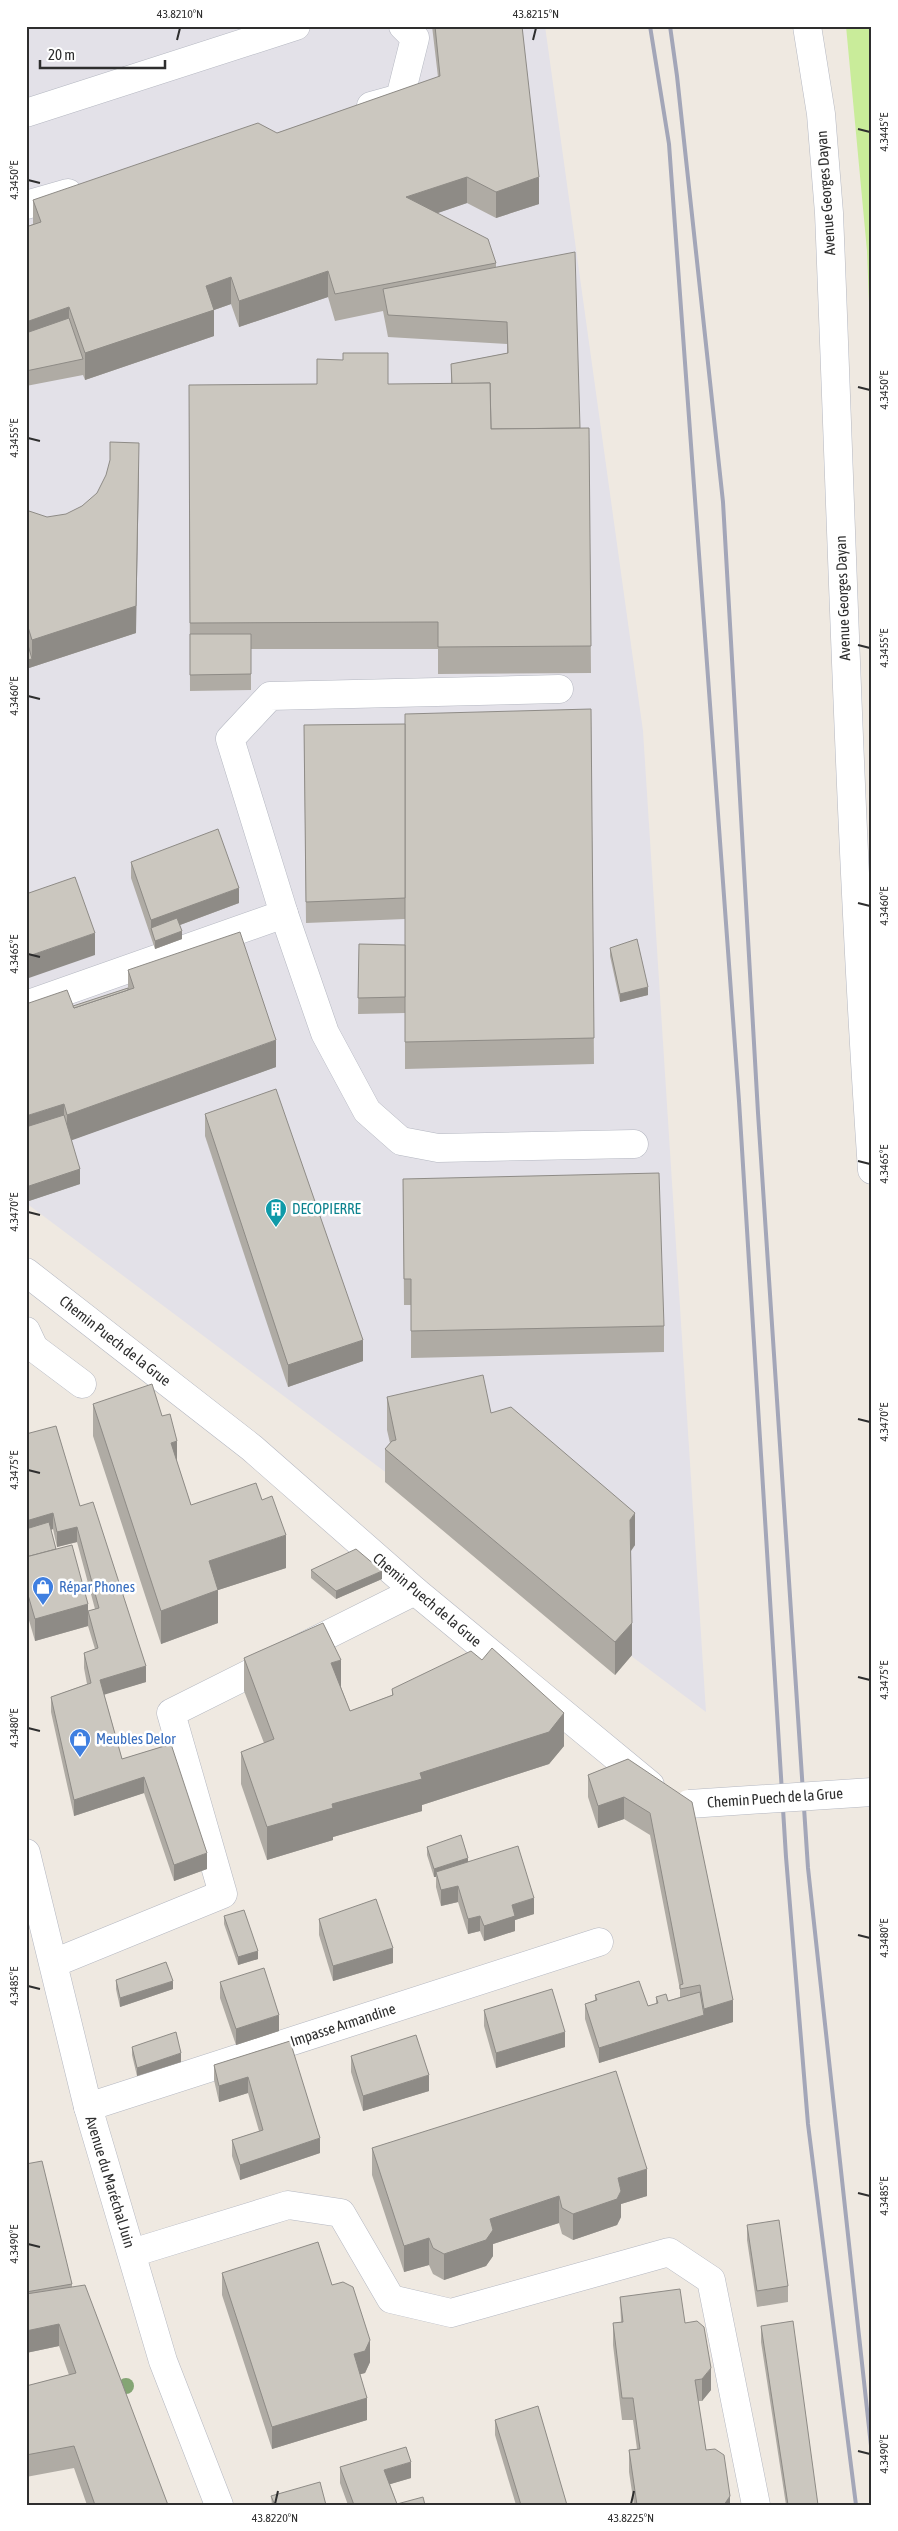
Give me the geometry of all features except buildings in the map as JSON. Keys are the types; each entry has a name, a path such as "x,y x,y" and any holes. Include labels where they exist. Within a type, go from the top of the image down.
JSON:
{"street":[{"path":"26,113 296,26"},
{"path":"343,114 400,98 415,38 403,26"},
{"name":"Avenue Georges Dayan","path":"807,26 821,114 829,213 862,851 872,1170"},
{"path":"26,205 93,186"},
{"path":"559,689 270,696 230,739 284,914 325,1033 366,1111 401,1141 438,1148 634,1144"},
{"path":"26,1005 284,914"},
{"name":"Chemin Puech de la Grue","path":"26,1272 252,1448 415,1591 657,1790 689,1804 872,1792"},
{"path":"26,1331 34,1348 82,1384"},
{"path":"54,1963 223,1894 171,1713 415,1591"},
{"name":"Avenue du Maréchal Juin","path":"26,1853 88,2107 163,2361 219,2505"},
{"name":"Impasse Armandine","path":"88,2107 599,1942"},
{"path":"132,2254 288,2205 341,2213 391,2298 451,2313 669,2252 711,2280 756,2505"}],"shaded area":[{"path":"26,26 545,26 643,731 706,1712 26,1203"}],"green space":[{"path":"846,26 872,26 872,379 867,251"}],"railway":[{"path":"650,26 669,144 739,1101 786,1857 808,2124 856,2505"},
{"path":"670,26 723,502 758,1113 808,1868 872,2455"}],"place":[{"name":"DECOPIERRE","path":"276,1228"},
{"name":"Répar Phones","path":"43,1606"},
{"name":"Meubles Delor","path":"80,1758"}]}
